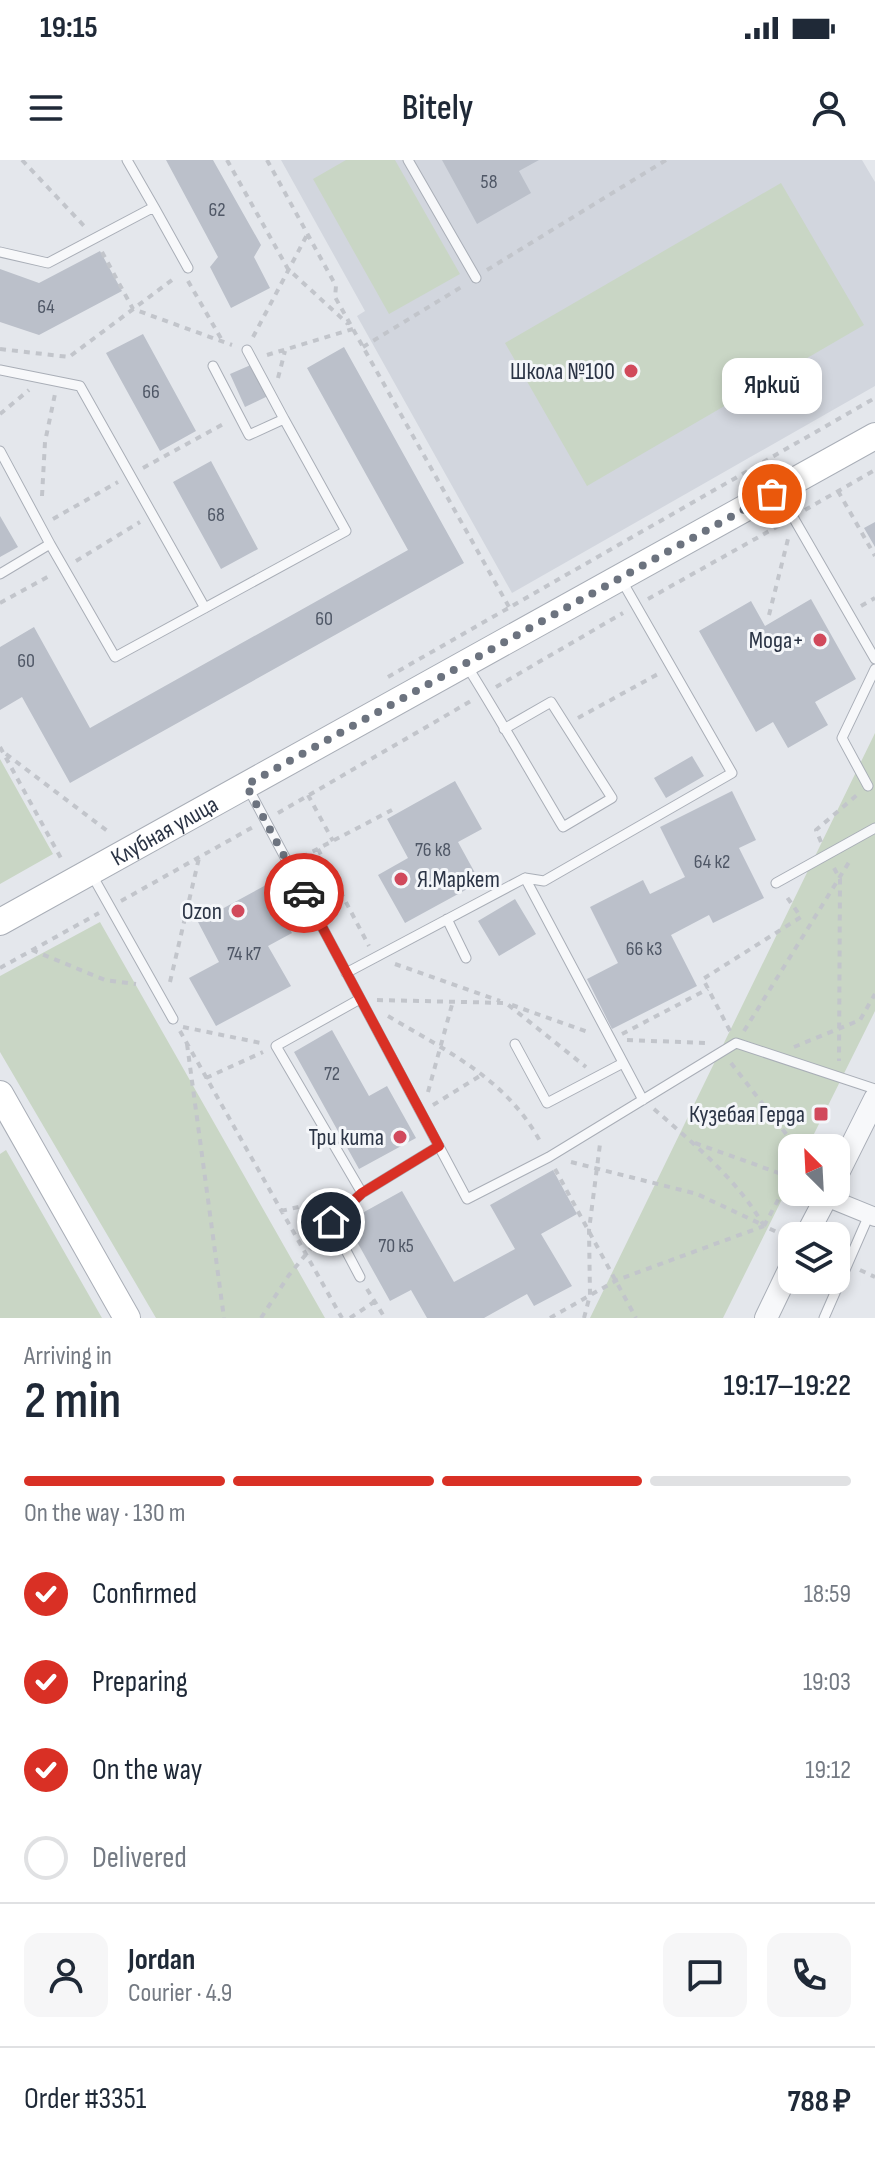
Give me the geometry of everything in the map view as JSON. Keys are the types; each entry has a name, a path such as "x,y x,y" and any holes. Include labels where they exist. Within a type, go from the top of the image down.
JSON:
{"main road":[{"name":"Клубная улица","path":"0,922 83,864 246,785 875,436"},
{"path":"0,1094 127,1318"}],"street":[{"path":"850,1149 875,1099"},
{"path":"850,1202 872,1216"},
{"path":"766,1318 778,1293"}],"lane":[{"path":"127,160 188,268"},
{"path":"408,160 476,278"},
{"path":"0,252 48,263 154,207"},
{"path":"0,451 115,657 346,531 247,350"},
{"path":"213,366 249,435 284,419"},
{"path":"0,370 80,386 205,608"},
{"path":"772,494 793,517 874,657"},
{"path":"0,574 50,544"},
{"path":"346,973 525,878 544,881 732,773 619,577"},
{"path":"465,663 484,694 504,729 563,827 612,798 551,702 504,729"},
{"path":"868,786 842,738 875,669"},
{"path":"246,785 467,1199 549,1157 736,1043 875,1089"},
{"path":"776,883 875,828"},
{"path":"83,864 173,1019"},
{"path":"525,878 643,1100"},
{"path":"447,919 466,958"},
{"path":"360,999 276,1046 362,1193"},
{"path":"515,1044 547,1103 623,1063"},
{"path":"360,1277 331,1222 362,1193 439,1146"},
{"path":"824,1318 872,1216"}],"path":[{"path":"22,160 95,238 133,309 264,356 353,329"},
{"path":"227,160 288,269 353,329"},
{"path":"267,160 336,286 335,297 509,607"},
{"path":"363,347 666,160"},
{"path":"247,350 308,233"},
{"path":"40,526 45,442 57,382 69,357 182,272 223,342"},
{"path":"0,349 69,357"},
{"path":"273,398 285,350"},
{"path":"386,678 875,398"},
{"path":"40,526 239,415"},
{"path":"0,968 265,820 875,470"},
{"path":"838,491 875,556"},
{"path":"769,615 793,517"},
{"path":"566,725 671,666"},
{"path":"0,747 63,863 83,864"},
{"path":"4,752 112,835 100,842"},
{"path":"838,1077 841,1028 840,879 816,830 868,786"},
{"path":"308,795 333,841"},
{"path":"288,864 392,810"},
{"path":"736,1043 840,879 864,833"},
{"path":"318,849 375,957 610,1039 736,1043"},
{"path":"164,1003 199,857"},
{"path":"736,1043 703,979 801,917 776,883"},
{"path":"32,950 105,980 155,986"},
{"path":"610,1039 708,989"},
{"path":"773,1056 860,1020 875,994"},
{"path":"360,999 506,1003"},
{"path":"360,999 484,1073 531,1124 636,1318"},
{"path":"421,1113 453,1001"},
{"path":"276,1046 177,1026 342,1318"},
{"path":"186,1042 224,1318"},
{"path":"206,1078 276,1046"},
{"path":"722,1052 786,1134"},
{"path":"421,1113 484,1073"},
{"path":"584,1318 590,1295 589,1230 595,1168 605,1123"},
{"path":"693,1143 778,1172"},
{"path":"549,1157 697,1194 778,1233"},
{"path":"281,1211 362,1193"},
{"path":"550,1318 617,1280 764,1226 778,1200"},
{"path":"261,1318 289,1275 331,1222"},
{"path":"360,1277 385,1318"},
{"path":"350,1318 375,1302"}],"shaded area":[{"name":"Школа №100","path":"281,160 862,160 875,182 875,386 512,593 357,316 365,311"}],"green space":[{"path":"346,160 395,160 460,274 389,314 313,179"},
{"path":"781,183 864,325 587,486 505,343"},
{"path":"875,733 875,1011 814,1134 778,1134 779,1206 723,1318 590,1318"},
{"path":"0,759 53,854 0,884"},
{"path":"100,922 325,1318 156,1318 0,1052 0,976"},
{"path":"6,1150 102,1318 0,1318 0,1154"}],"building":[{"path":"166,160 213,160 261,245 254,257 270,288 231,308 210,267 218,257"},
{"path":"442,160 539,160 519,171 531,193 477,224"},
{"path":"100,251 122,291 39,335 0,322 0,269 39,283"},
{"path":"143,334 196,431 160,451 106,353"},
{"path":"344,347 464,563 70,783 22,697 0,710 0,647 34,627 90,728 408,550 307,368"},
{"path":"253,364 268,396 245,407 230,374"},
{"path":"211,461 258,549 221,569 173,482"},
{"path":"0,516 18,547 0,557"},
{"path":"875,522 875,547 864,528"},
{"path":"811,599 856,679 815,702 828,725 788,748 773,722 756,732 699,631 751,601 765,626"},
{"path":"692,756 704,776 666,798 654,778"},
{"path":"455,781 482,829 458,842 480,882 405,923 378,875 408,858 387,819"},
{"path":"732,791 756,840 739,848 764,898 713,923 709,915 671,935 697,986 612,1029 587,979 618,963 590,907 643,880 650,894 685,877 660,827"},
{"path":"266,885 292,933 268,946 291,986 216,1026 189,978 219,962 198,922"},
{"path":"515,899 536,934 499,956 478,921"},
{"path":"332,1030 369,1096 387,1086 416,1138 359,1169 294,1052"},
{"path":"553,1170 577,1214 541,1234 572,1286 534,1306 527,1294 484,1318 427,1318 411,1290 390,1301 346,1222 402,1191 454,1282 515,1249 490,1205"}],"way so far":[{"path":"304,893 246,785 772,494"}],"place":[{"name":"Школа №100","path":"631,371"},
{"name":"Яркий","path":"772,494"},
{"name":"Мода+","path":"820,640"},
{"name":"Я.Маркет","path":"401,879"},
{"name":"Ozon","path":"238,911"},
{"name":"Кузебая Герда","path":"821,1114"},
{"name":"Три кита","path":"400,1137"}],"route":[{"path":"304,893 439,1146 362,1193 331,1222"}]}
